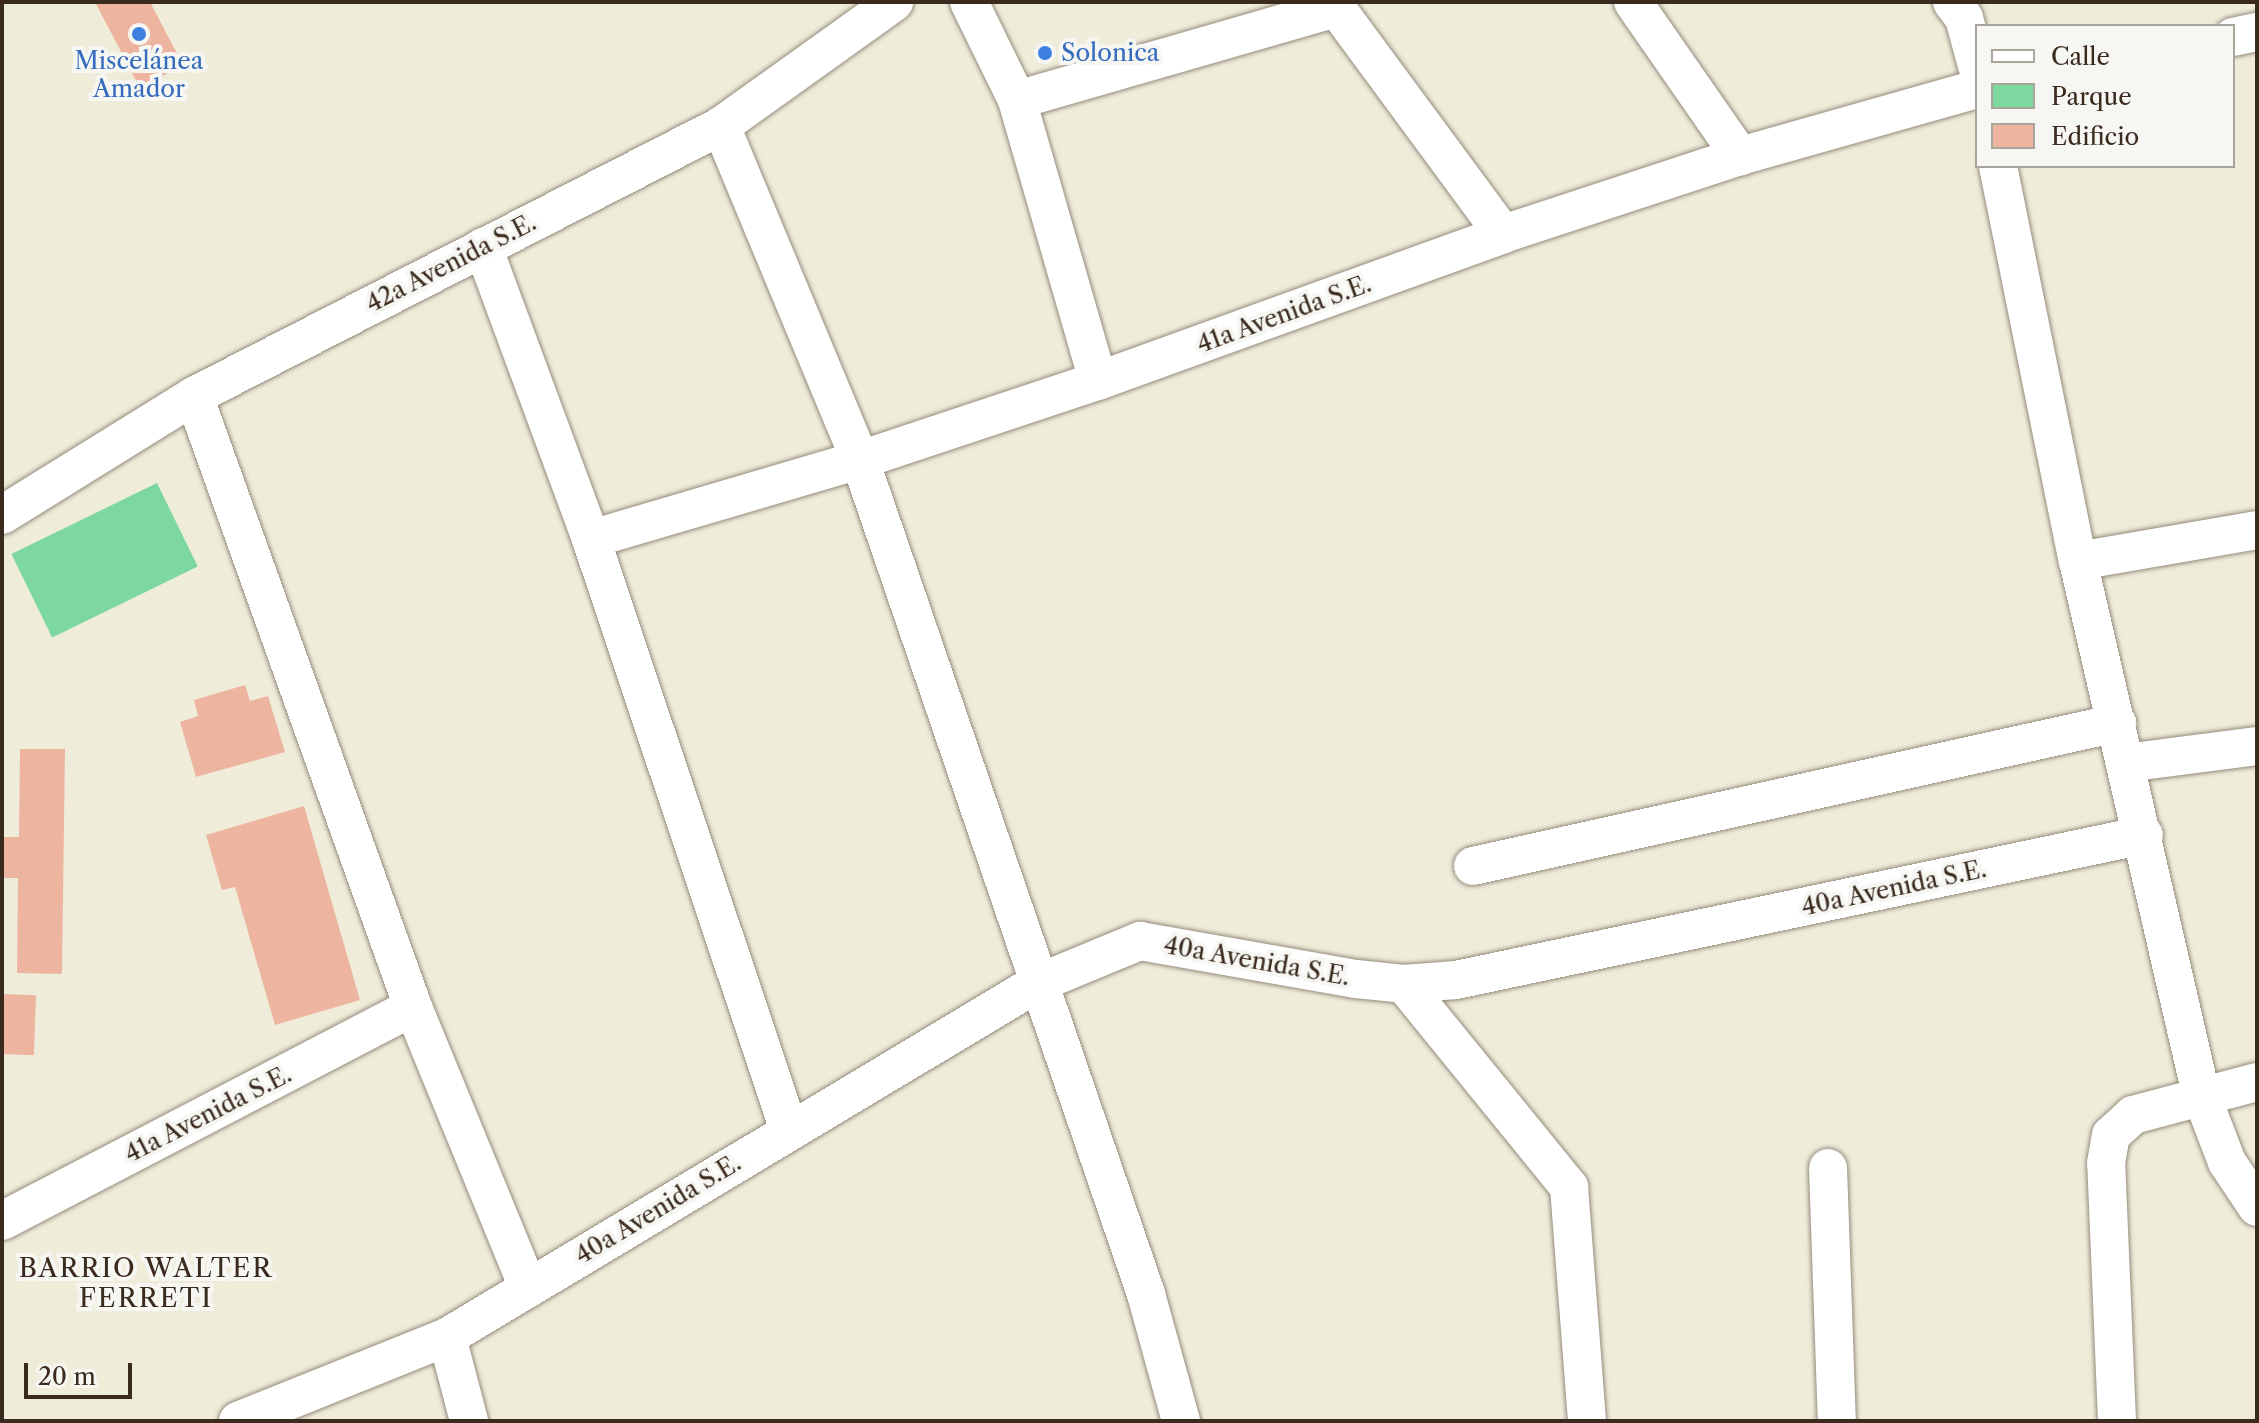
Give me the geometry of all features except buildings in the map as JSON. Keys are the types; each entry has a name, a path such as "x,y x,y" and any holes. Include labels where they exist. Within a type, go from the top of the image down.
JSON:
{"street":[{"name":"42a Avenida S.E.","path":"2,515 194,396 721,126 894,2"},
{"path":"969,2 1017,100 1098,381"},
{"path":"1633,2 1740,156"},
{"path":"1952,2 1964,18 1975,59"},
{"path":"1017,100 1334,5 1503,234"},
{"path":"2235,37 2257,33"},
{"name":"41a Avenida S.E.","path":"591,539 860,460 1098,381 1503,234 1740,156 1975,90"},
{"path":"721,126 860,460 1036,984 1146,1294 1181,1421"},
{"path":"1998,168 2078,561 2144,835 2201,1094 2227,1162 2257,1207"},
{"path":"483,247 591,539 789,1130"},
{"path":"194,396 413,1007 528,1288"},
{"path":"2078,561 2257,530"},
{"path":"1473,866 2117,723"},
{"path":"2126,763 2257,746"},
{"name":"40a Avenida S.E.","path":"238,1421 447,1337 1036,984 1140,941 1404,984 1456,980 2144,835"},
{"path":"1404,984 1569,1187 1587,1421"},
{"name":"41a Avenida S.E.","path":"2,1221 413,1007"},
{"path":"2117,1421 2106,1163 2111,1135 2133,1115 2201,1094 2257,1082"},
{"path":"1828,1168 1837,1421"},
{"path":"447,1337 469,1421"}],"green space":[{"path":"157,483 198,567 52,638 11,554"}],"place":[{"name":"Miscelánea Amador","path":"139,34"},
{"name":"Solonica","path":"1045,53"}],"district":[{"name":"BARRIO WALTER FERRETI","path":"146,1284"}]}
